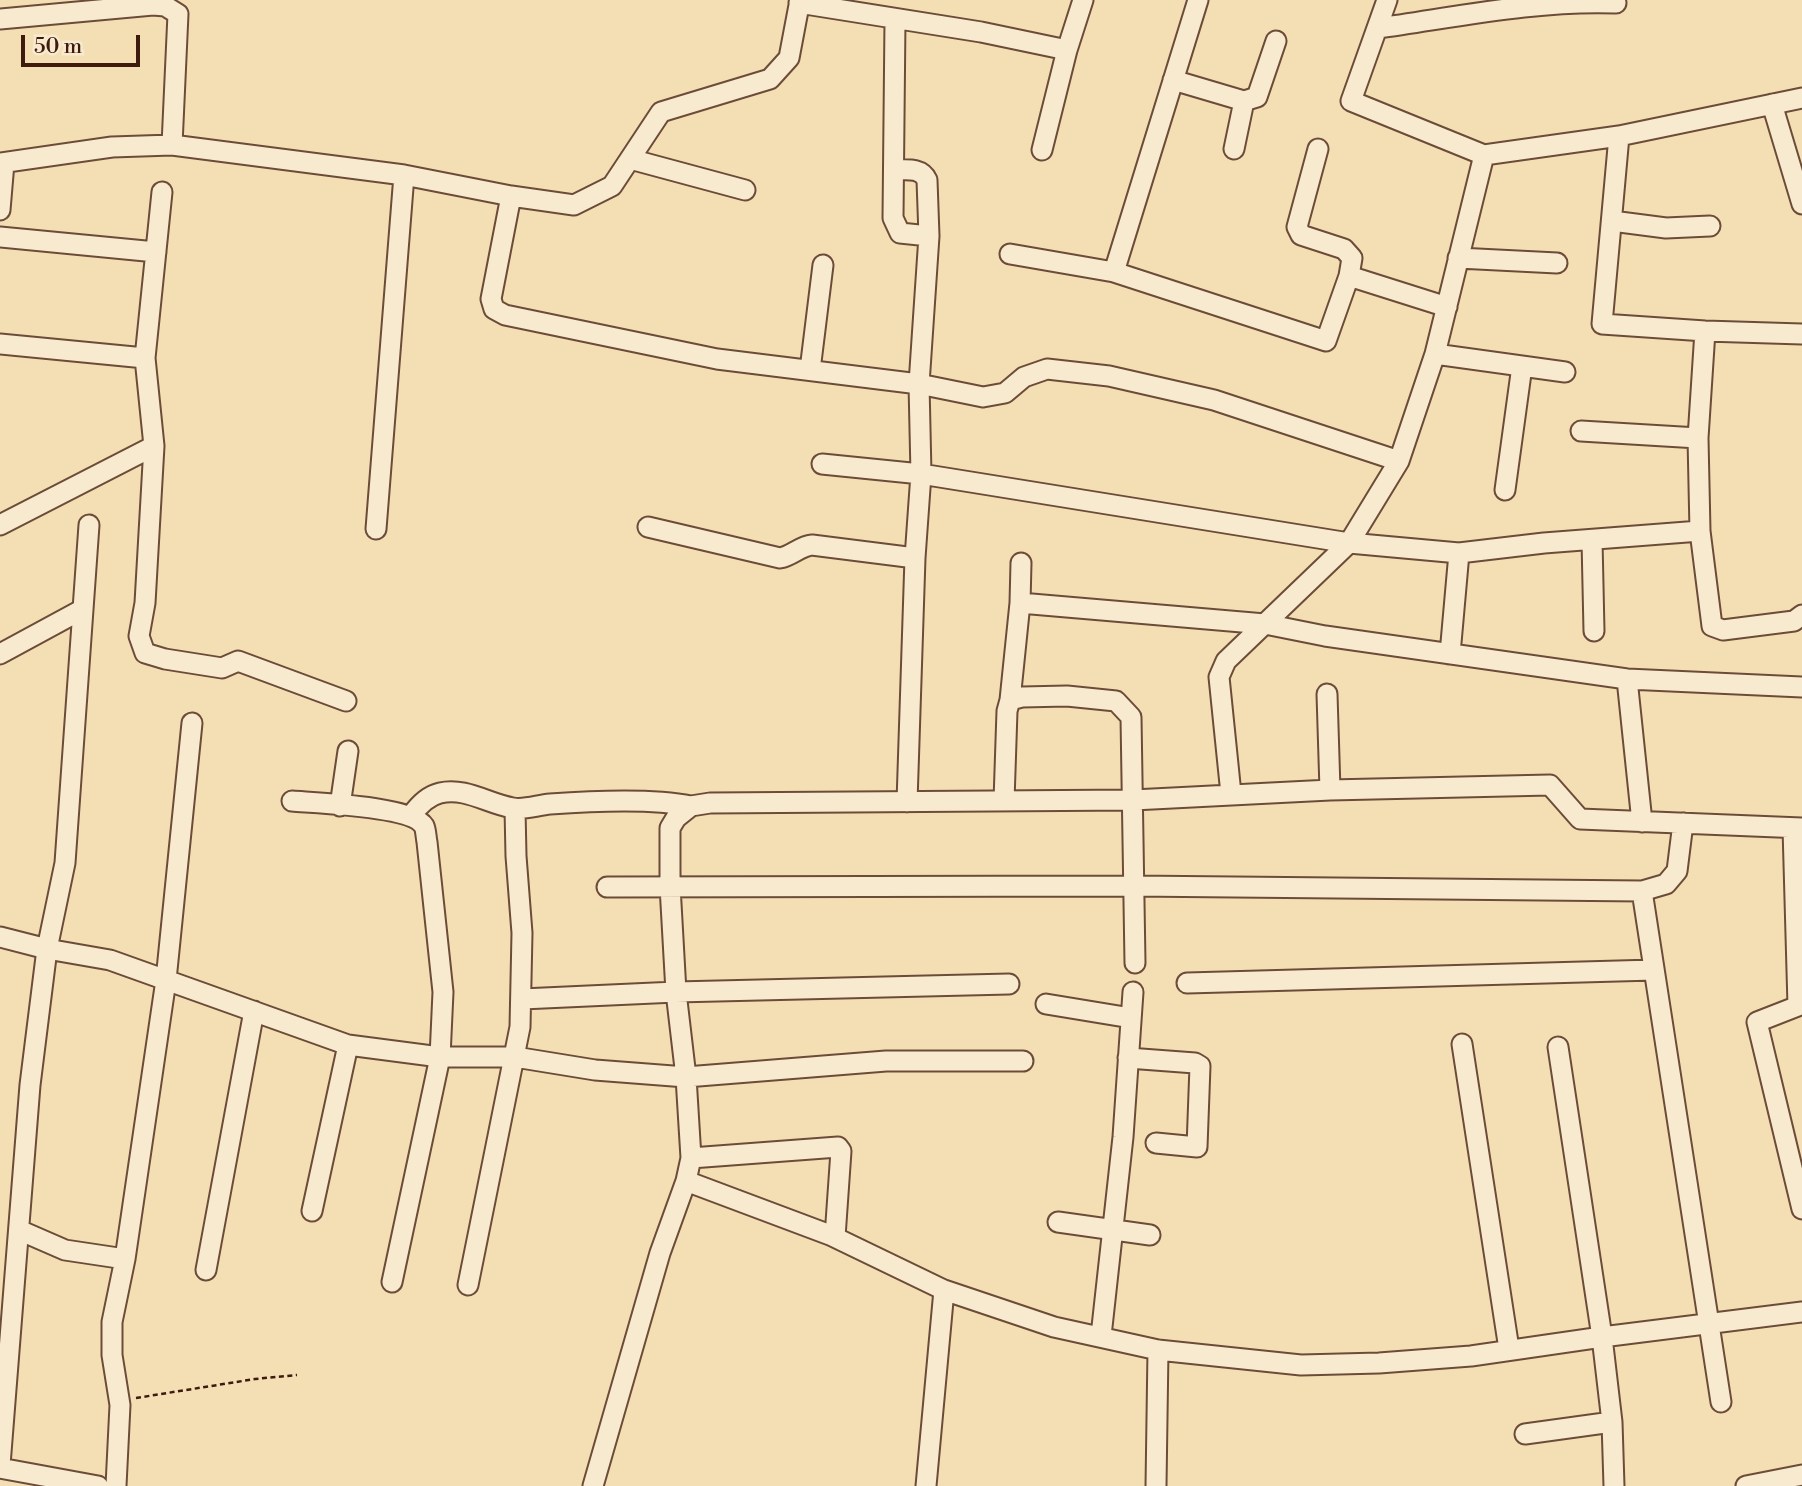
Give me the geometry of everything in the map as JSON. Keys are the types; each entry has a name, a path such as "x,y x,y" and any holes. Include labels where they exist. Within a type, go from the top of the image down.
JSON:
{"street":[{"path":"1042,150 1083,0"},
{"path":"1114,272 1198,0"},
{"path":"1387,0 1351,101 1484,155 1619,136 1802,98"},
{"path":"0,210 2,163 111,147 172,145 404,175 574,205 612,186 661,111 770,79 789,58 799,2 895,20 981,32 1068,50"},
{"path":"1378,28 1490,6 1616,3"},
{"path":"0,19 153,5 178,7 172,145"},
{"path":"895,20 892,207 896,228 900,233 929,236"},
{"path":"1173,80 1244,101 1257,97 1276,40"},
{"path":"1234,149 1244,101"},
{"path":"1772,104 1802,204"},
{"path":"1619,136 1602,324 1802,334"},
{"path":"1010,254 1114,272 1323,342 1329,338 1352,258 1344,249 1298,232 1318,149"},
{"path":"1231,794 1219,677 1226,661 1349,543 1399,461 1435,354 1484,155"},
{"path":"630,159 745,190"},
{"path":"894,170 919,170 924,174 927,180 929,236 919,384 921,474 915,558 907,802"},
{"path":"376,529 404,175"},
{"path":"162,192 145,358 154,446 145,603 139,636 145,653 222,668 238,661 345,701"},
{"path":"511,195 491,299 494,309 505,315 717,359 919,384 984,397 1005,393 1024,377 1047,369 1109,376 1214,400 1399,461"},
{"path":"1612,221 1666,228 1710,226"},
{"path":"0,237 156,252"},
{"path":"1458,258 1557,263"},
{"path":"810,370 823,265"},
{"path":"1349,276 1447,307"},
{"path":"1705,331 1698,438 1700,531 1712,626 1723,630 1794,621 1802,615"},
{"path":"0,344 145,358"},
{"path":"1435,354 1565,372"},
{"path":"1505,490 1522,366"},
{"path":"1580,431 1698,438"},
{"path":"0,525 154,446"},
{"path":"822,464 921,474 1349,543 1460,554 1544,543 1700,531"},
{"path":"89,525 65,863 47,950 30,1085 19,1230 8,1267 0,1466 98,1486"},
{"path":"648,527 780,558 812,545 915,558"},
{"path":"1592,540 1594,632"},
{"path":"1450,654 1460,554"},
{"path":"1004,801 1007,711 1020,603 1021,563"},
{"path":"1020,603 1265,624 1325,636 1627,679 1802,687"},
{"path":"0,654 83,609"},
{"path":"1627,679 1642,822"},
{"path":"1327,694 1330,790"},
{"path":"1010,700 1022,697 1067,696 1116,701 1131,717 1135,963"},
{"path":"116,1486 119,1400 112,1355 112,1322 125,1259 166,980 192,723"},
{"path":"340,806 348,751"},
{"path":"411,816 419,804 438,793 458,791 515,809 550,804 651,802 673,802 691,806 710,803 1133,800 1330,790 1550,785 1580,818 1797,828 1800,1006 1757,1022 1802,1209"},
{"path":"292,801 388,810 411,816 423,825 427,842 443,992 440,1057 392,1282"},
{"path":"593,1486 660,1254 686,1181 691,1158 686,1077 676,992 670,886 670,828 676,818 691,806"},
{"path":"468,1285 515,1057 522,999 522,933 515,809"},
{"path":"607,887 1133,886 1642,891 1666,884 1677,871 1683,823"},
{"path":"1642,891 1721,1402"},
{"path":"0,937 47,950 110,960 348,1045 440,1057 515,1057 595,1070 686,1077 886,1061 1023,1061"},
{"path":"1187,984 1654,970"},
{"path":"522,999 676,992 1009,984"},
{"path":"1101,1336 1133,992"},
{"path":"1045,1004 1131,1018"},
{"path":"206,1269 254,1011"},
{"path":"1462,1044 1509,1349"},
{"path":"312,1211 348,1045"},
{"path":"1558,1047 1602,1337 1612,1422 1614,1486"},
{"path":"1128,1058 1195,1063 1200,1066 1197,1147 1156,1143"},
{"path":"691,1158 838,1147 841,1151 835,1237"},
{"path":"686,1181 835,1237 944,1290 1054,1327 1158,1350 1301,1365 1379,1363 1471,1356 1802,1312"},
{"path":"1058,1222 1150,1235"},
{"path":"19,1230 65,1250 125,1259"},
{"path":"926,1486 944,1290"},
{"path":"1156,1486 1158,1350"},
{"path":"1525,1434 1612,1422"},
{"path":"1746,1486 1802,1475"}],"path":[{"path":"119,1400 297,1375"}]}
